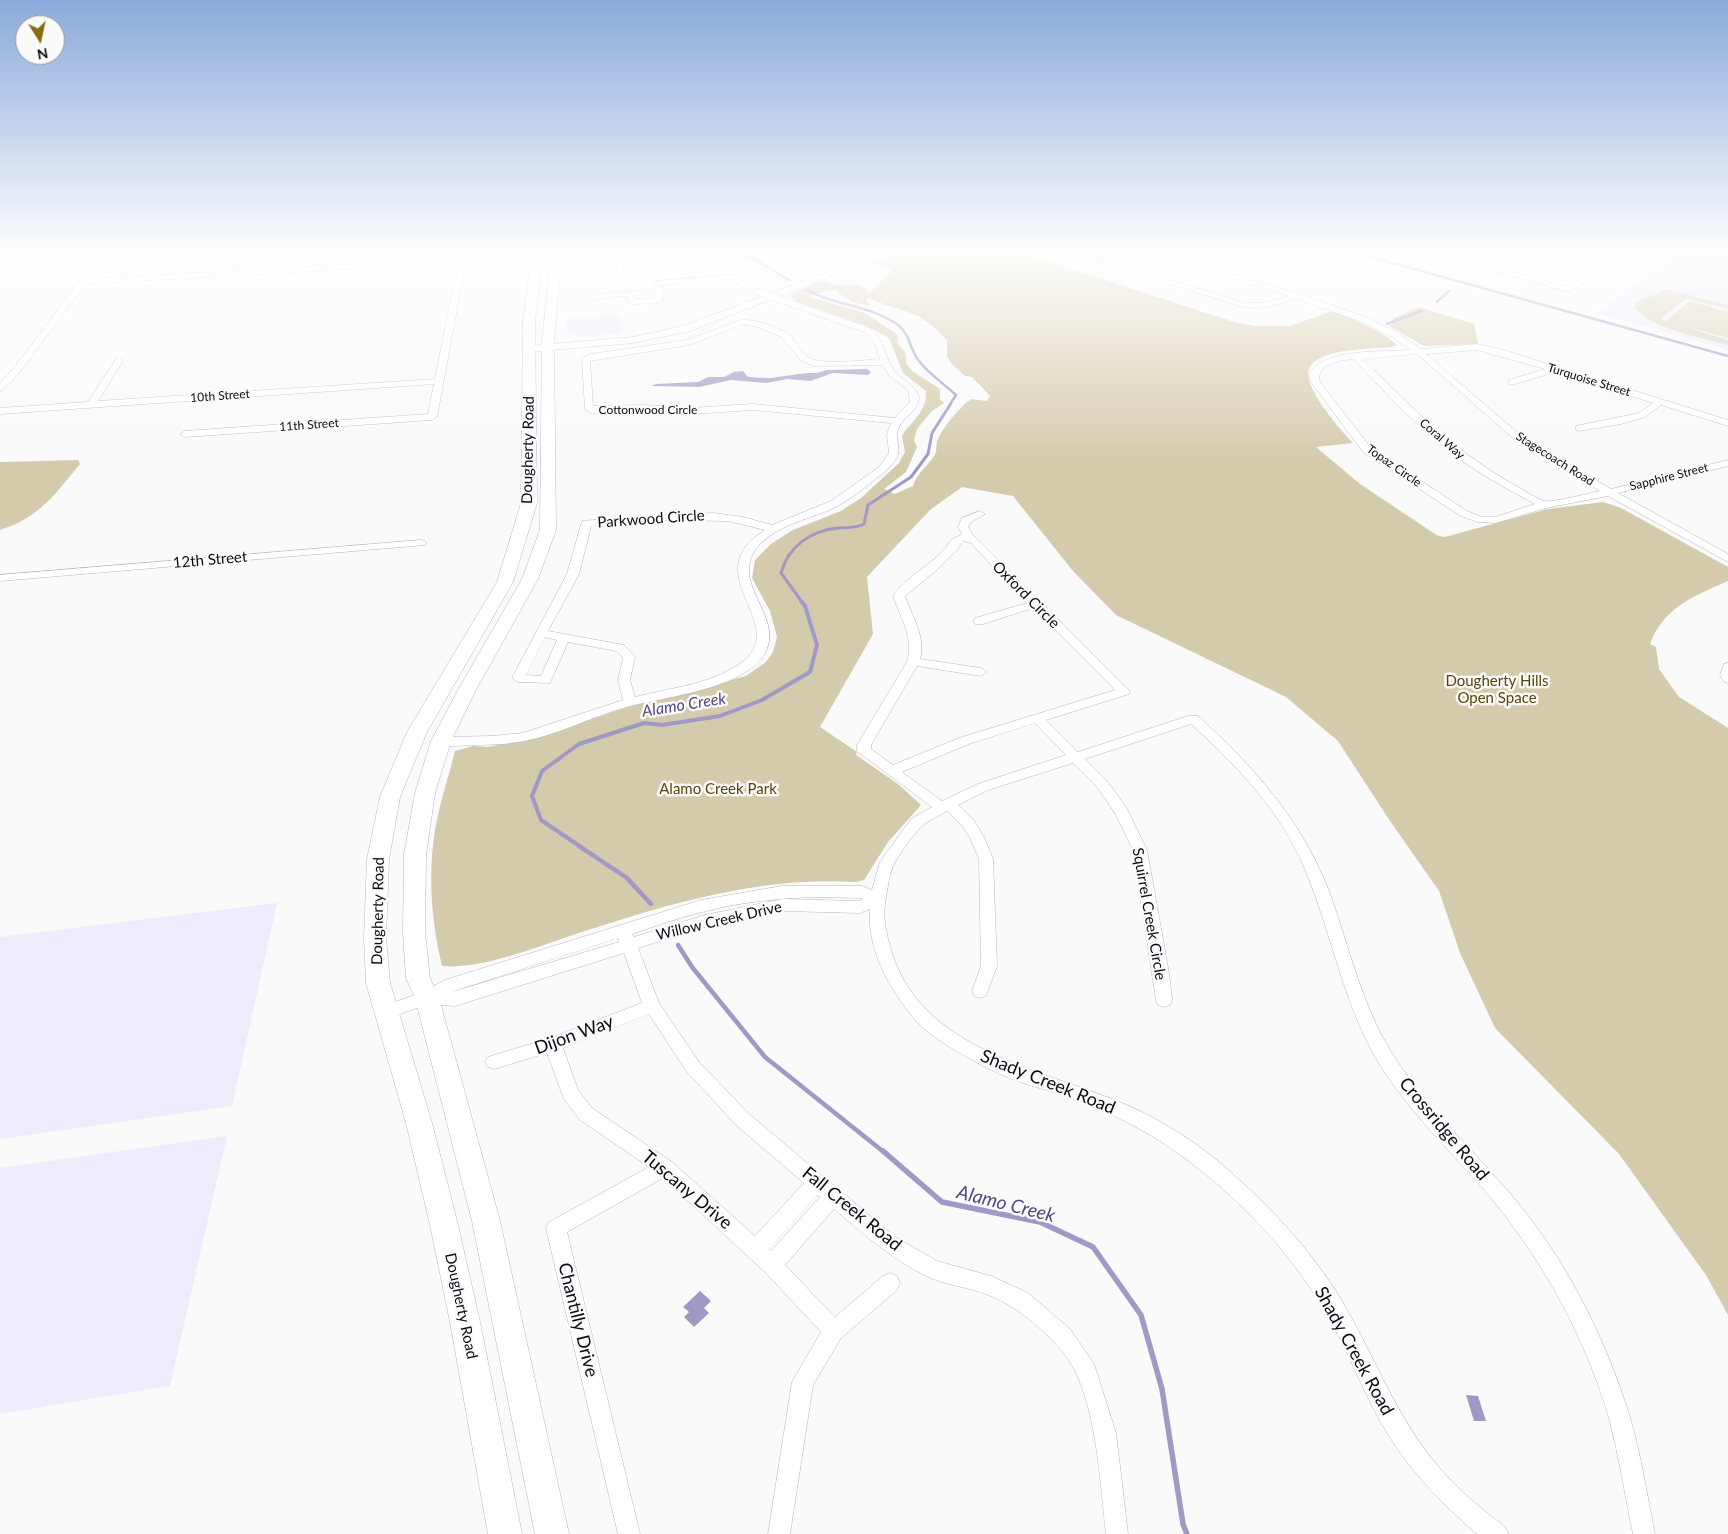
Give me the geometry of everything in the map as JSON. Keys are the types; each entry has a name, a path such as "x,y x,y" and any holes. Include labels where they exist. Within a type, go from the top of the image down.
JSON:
{"main road":[{"name":"Dougherty Road","path":"505,1534 465,1322 444,1225 419,1123 378,983 375,938 378,859 390,797 417,732 505,582 529,503 529,321"},
{"name":"Dougherty Road","path":"550,321 548,530 530,579 467,690 441,741 425,793 414,855 414,932 418,978 427,998 486,1221 552,1534"},
{"path":"441,741 435,728 460,677 461,658"}],"street":[{"path":"0,388 54,321"},
{"path":"439,381 450,321"},
{"path":"530,346 657,336 686,329 706,321"},
{"path":"441,741 490,741 522,737 630,702 704,685 728,676 746,666 756,655 766,636 763,624 745,587 743,567 748,553 756,542 774,528 833,504 850,494 887,466 894,454 894,442 891,432 896,422 909,412 914,404 915,397 912,388 892,374 885,362 879,341 875,335 867,330 840,321"},
{"name":"Stagecoach Road","path":"1368,321 1418,350 1516,436 1609,492 1728,559"},
{"name":"Cottonwood Circle","path":"885,362 817,364 804,359 785,335 758,324 741,323 689,342 591,357 586,360 588,407 592,410 601,411 645,408 692,411 753,406 896,422"},
{"name":"Turquoise Street","path":"1418,350 1478,347 1500,352 1728,424"},
{"name":"Topaz Circle","path":"1418,350 1336,358 1324,362 1316,368 1314,375 1316,382 1367,450 1463,512 1481,520 1496,520 1544,505 1609,492"},
{"name":"Coral Way","path":"1354,355 1437,437 1458,454 1544,505"},
{"path":"92,404 119,361"},
{"path":"1512,382 1555,370"},
{"name":"10th Street","path":"0,411 439,381"},
{"name":"11th Street","path":"185,434 432,416 439,381"},
{"path":"1579,428 1621,421 1642,415 1660,402"},
{"name":"Sapphire Street","path":"1609,492 1728,463"},
{"path":"980,514 966,520 963,528 969,537 960,538 955,542 953,548 934,567 903,590 899,596 916,639 917,650 864,745 864,751 968,823 977,837 986,859 989,966 980,991"},
{"name":"Parkwood Circle","path":"564,637 546,680 518,678 573,574 586,523 714,515 743,518 774,528"},
{"name":"Oxford Circle","path":"891,771 964,741 1124,691 969,537"},
{"name":"12th Street","path":"0,578 420,543"},
{"path":"978,621 1035,604"},
{"path":"541,633 620,648 629,657 624,680 630,702"},
{"path":"912,662 981,672"},
{"path":"1728,667 1726,675 1728,679"},
{"name":"Squirrel Creek Circle","path":"1037,718 1078,757 1102,784 1121,811 1140,850 1164,1000"},
{"name":"Shady Creek Road","path":"1193,719 983,787 916,823 885,866 878,900 876,926 888,965 903,992 926,1020 966,1048 1020,1075 1070,1090 1138,1119 1179,1144 1218,1172 1262,1213 1300,1256 1338,1314 1396,1428 1431,1474 1484,1525 1498,1534"},
{"name":"Crossridge Road","path":"1193,719 1260,786 1290,826 1311,867 1361,1011 1381,1050 1424,1112 1502,1197 1546,1258 1589,1338 1619,1418 1644,1534"},
{"name":"Willow Creek Drive","path":"386,1012 427,998 451,985 626,937 783,905 818,904 860,907 878,900"},
{"name":"Fall Creek Road","path":"626,937 652,1006 693,1067 736,1113 887,1242 933,1268 991,1286 1021,1300 1063,1336 1087,1371 1105,1433 1117,1534"},
{"name":"Dijon Way","path":"494,1062 553,1044 652,1006"},
{"name":"Tuscany Drive","path":"553,1044 570,1094 586,1114 665,1168 772,1265 834,1331"},
{"name":"Chantilly Drive","path":"629,1534 556,1228 665,1168"},
{"path":"755,1250 817,1182"},
{"path":"772,1265 834,1196"},
{"path":"779,1534 803,1382 834,1331 890,1283"}],"shaded area":[{"path":"567,321 620,321 621,333 579,337 566,332"},
{"path":"1623,321 1728,321 1728,350"},
{"path":"867,369 871,372 868,375 833,373 810,381 787,379 766,383 731,380 699,387 651,386 656,384 698,382 708,377 724,377 734,372 743,371 748,377 770,378 817,373 827,370"},
{"path":"277,903 232,1106 0,1139 0,937"},
{"path":"227,1136 170,1386 0,1414 0,1168"},
{"path":"700,1291 711,1301 704,1308 709,1313 694,1327 684,1317 689,1312 683,1307"},
{"path":"1466,1395 1478,1396 1486,1421 1474,1421"}],"green space":[{"name":"Dougherty Hills Open Space","path":"851,321 876,321 895,333 898,336 897,343 906,354 906,363 912,371 940,389 940,399 944,403 932,411 917,429 914,440 917,447 906,472 884,489 895,494 913,486 917,477 935,454 937,442 942,431 962,407 971,399 987,401 990,396 972,377 965,376 951,363 947,356 947,340 924,321 1230,321 1255,326 1290,326 1306,321 1358,321 1397,345 1393,347 1337,352 1317,359 1311,365 1308,373 1315,394 1322,406 1353,443 1316,447 1360,484 1438,536 1445,537 1548,509 1603,502 1621,508 1728,567 1728,581 1692,598 1672,612 1656,631 1650,644 1656,647 1659,669 1679,697 1728,728 1728,1315 1706,1275 1619,1154 1495,1028 1460,953 1439,891 1390,821 1338,741 1286,697 1116,615 1073,571 1013,496 962,487 930,510 867,577 873,634 820,727 857,752 856,755 898,784 921,805 888,842 864,880 856,882 788,883 720,893 653,910 496,960 459,966 442,966 432,902 431,869 438,815 455,751 473,746 488,747 541,736 628,707 746,676 766,662 773,652 777,637 770,611 752,578 755,560 771,544 793,530 841,511 861,498 899,463 905,452 902,436 922,410 926,398 926,391 903,373 889,338 867,326"},
{"path":"1397,321 1463,321 1474,324 1478,344 1424,346 1389,326"},
{"path":"1651,321 1665,321 1728,340 1728,345 1691,336"},
{"path":"1666,321 1728,321 1728,338"},
{"path":"78,460 80,464 45,504 25,519 0,530 0,462"}],"waterway":[{"name":"Alamo Creek","path":"891,321 898,325 908,337 914,352 923,366 956,395 949,406"},
{"path":"1387,324 1396,321"},
{"path":"1600,321 1728,356"},
{"name":"Alamo Creek","path":"802,602 781,573 789,555 802,542 818,533 837,528 857,527 864,524 868,505 911,477 928,454 932,433 950,405"},
{"name":"Alamo Creek","path":"581,847 541,820 532,796 542,771 579,744 644,723 662,725 720,716 762,700 810,672 817,645 805,606 801,601"},
{"name":"Alamo Creek","path":"579,846 627,878 651,904"},
{"name":"Alamo Creek","path":"678,945 692,967 765,1057 885,1153"},
{"name":"Alamo Creek","path":"883,1151 942,1202 1040,1222 1093,1247 1141,1315 1162,1389 1183,1524 1187,1534"}],"park label":[{"name":"Alamo Creek Park","path":"718,789"}]}
